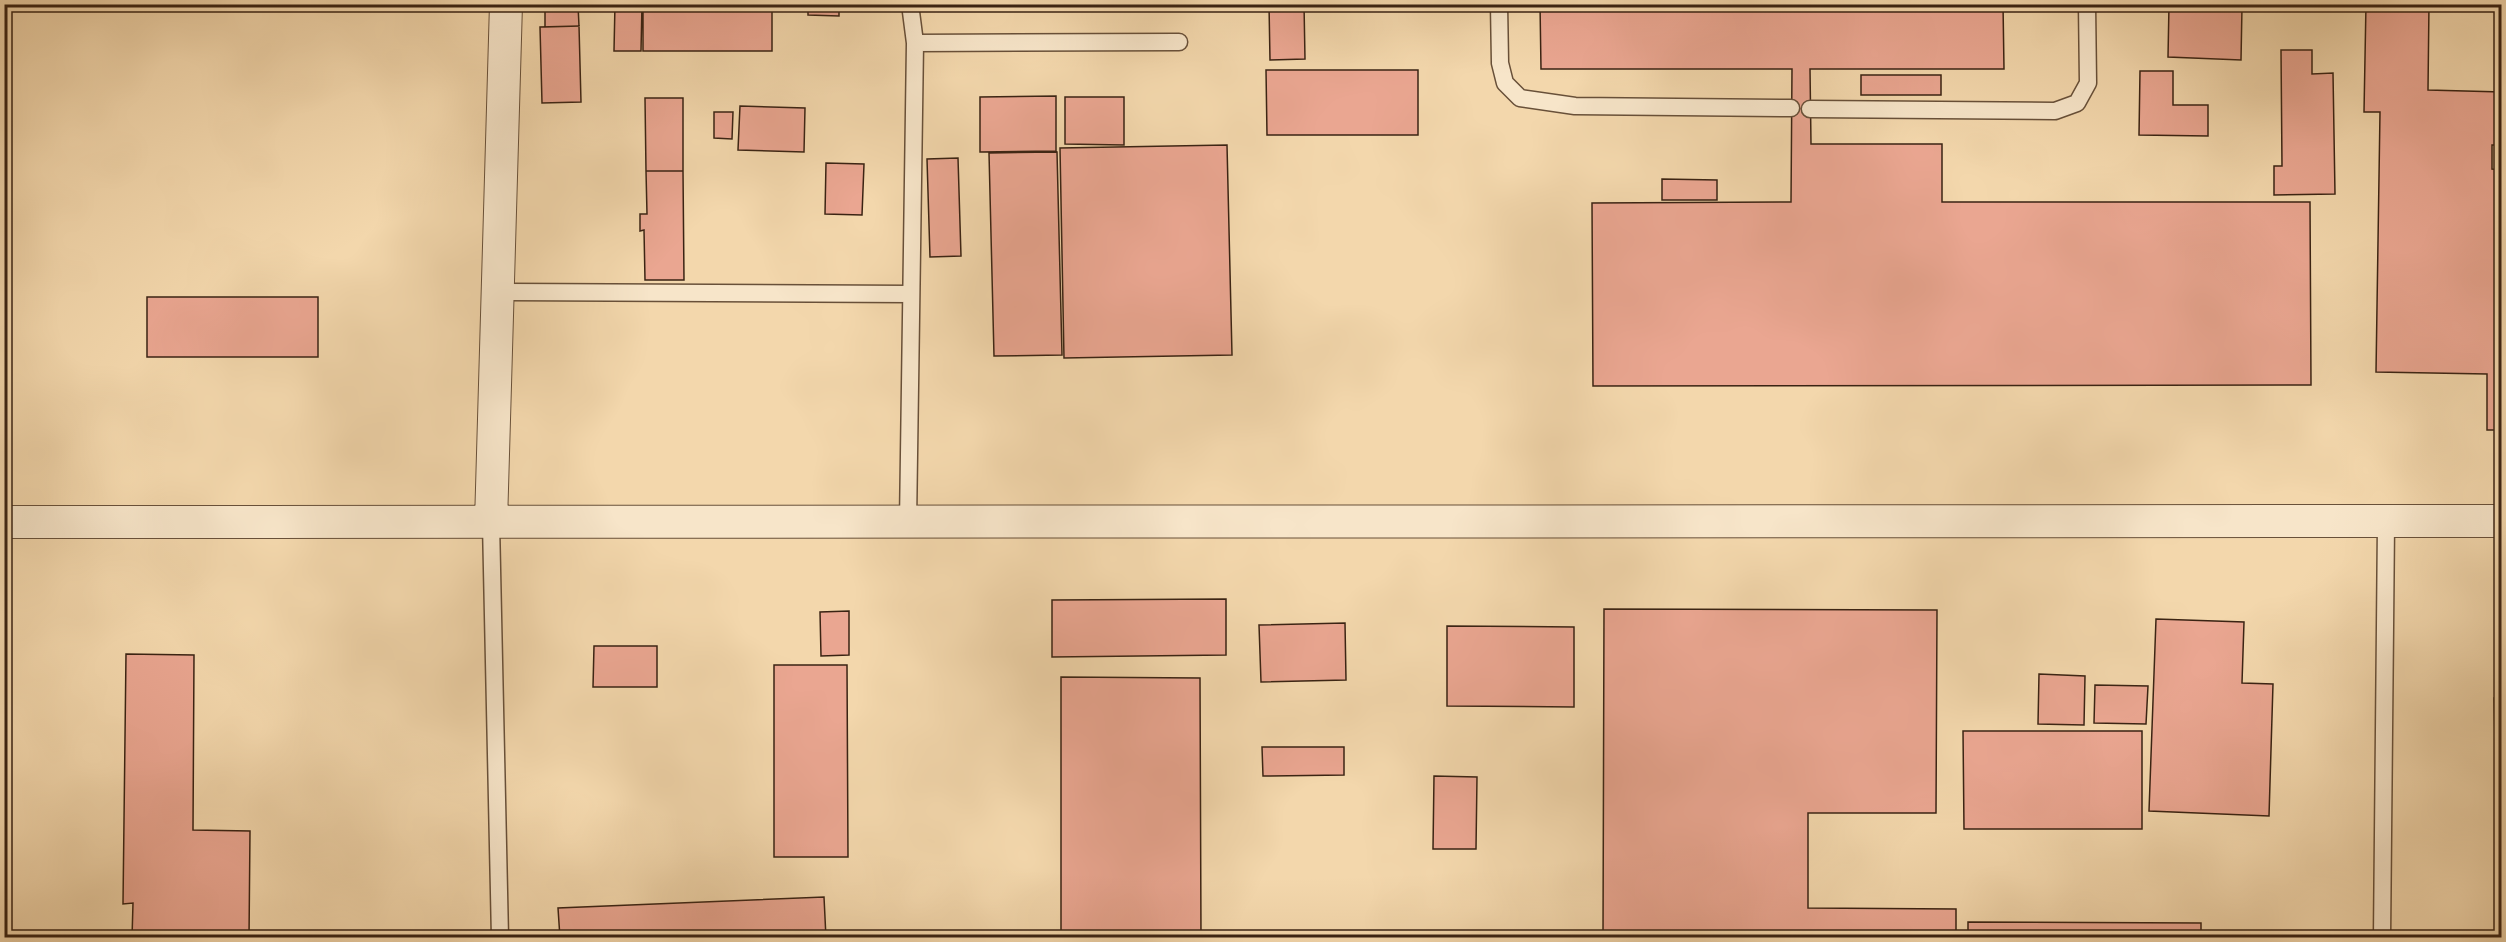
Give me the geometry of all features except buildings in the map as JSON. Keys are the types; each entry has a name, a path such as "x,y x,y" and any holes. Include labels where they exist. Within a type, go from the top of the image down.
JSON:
{"street":[{"path":"491,523 507,4"},
{"path":"4,522 2502,522"}],"lane":[{"path":"908,523 915,43 910,4"},
{"path":"1498,4 1500,63 1505,83 1520,98 1575,106 1791,108"},
{"path":"1810,108 2055,111 2077,103 2088,83 2087,4"},
{"path":"915,43 1179,42"},
{"path":"498,292 911,294"},
{"path":"491,523 500,938"},
{"path":"2382,938 2386,523"}]}
